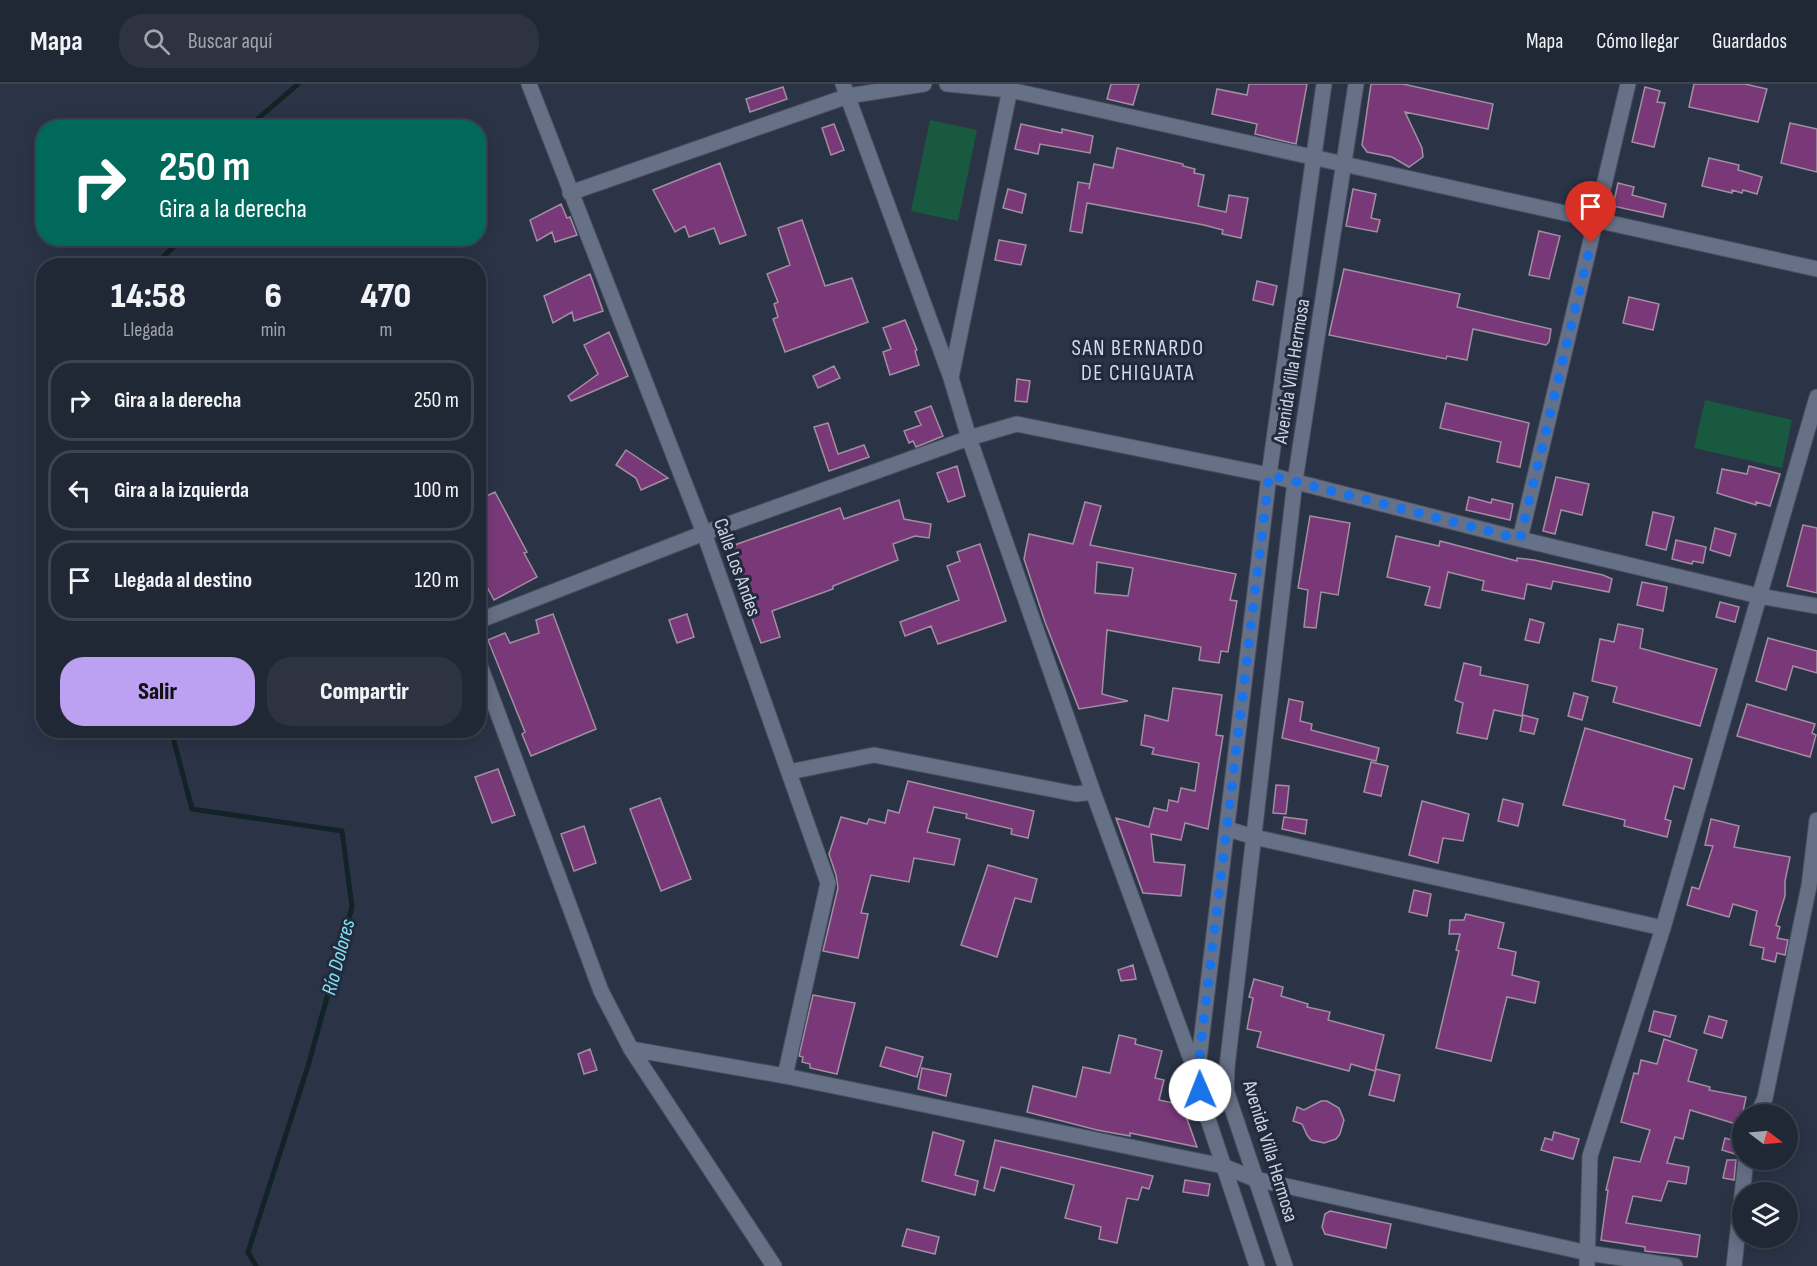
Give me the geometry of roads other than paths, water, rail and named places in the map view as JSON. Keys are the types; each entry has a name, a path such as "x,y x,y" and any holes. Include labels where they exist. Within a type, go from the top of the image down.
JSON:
{"street":[{"name":"Calle Los Andes","path":"529,84 704,533 828,883 785,1076"},
{"path":"570,193 845,90 924,84"},
{"path":"947,84 1011,87 1817,269"},
{"name":"Avenida Villa Hermosa","path":"1257,1266 1203,1104 1197,1076 1269,475 1324,84"},
{"name":"Avenida Villa Hermosa","path":"1285,1266 1226,1090 1295,481 1356,84"},
{"path":"1520,539 1628,84"},
{"path":"951,378 1011,87"},
{"path":"845,90 951,378 969,438 1197,1076"},
{"path":"1588,1260 1590,1156 1663,927 1817,397"},
{"path":"486,618 704,533 969,438 1017,424 1269,475 1520,539 1759,596 1817,606"},
{"path":"486,682 601,991 631,1048 774,1266"},
{"path":"789,772 874,755 1076,794 1094,792"},
{"path":"1762,1104 1809,886 1817,820"},
{"path":"1228,829 1254,837 1663,927"},
{"path":"631,1048 785,1076 1224,1166 1255,1179 1588,1260 1676,1266"},
{"path":"1734,1266 1745,1170"}],"waterway":[{"name":"Río Dolores","path":"256,120 298,84"},
{"name":"Río Dolores","path":"164,258 175,246"},
{"name":"Río Dolores","path":"173,738 192,809 342,831 352,907 308,1066 248,1252 256,1266"}],"district":[{"name":"SAN BERNARDO DE CHIGUATA","path":"1138,360"}]}
